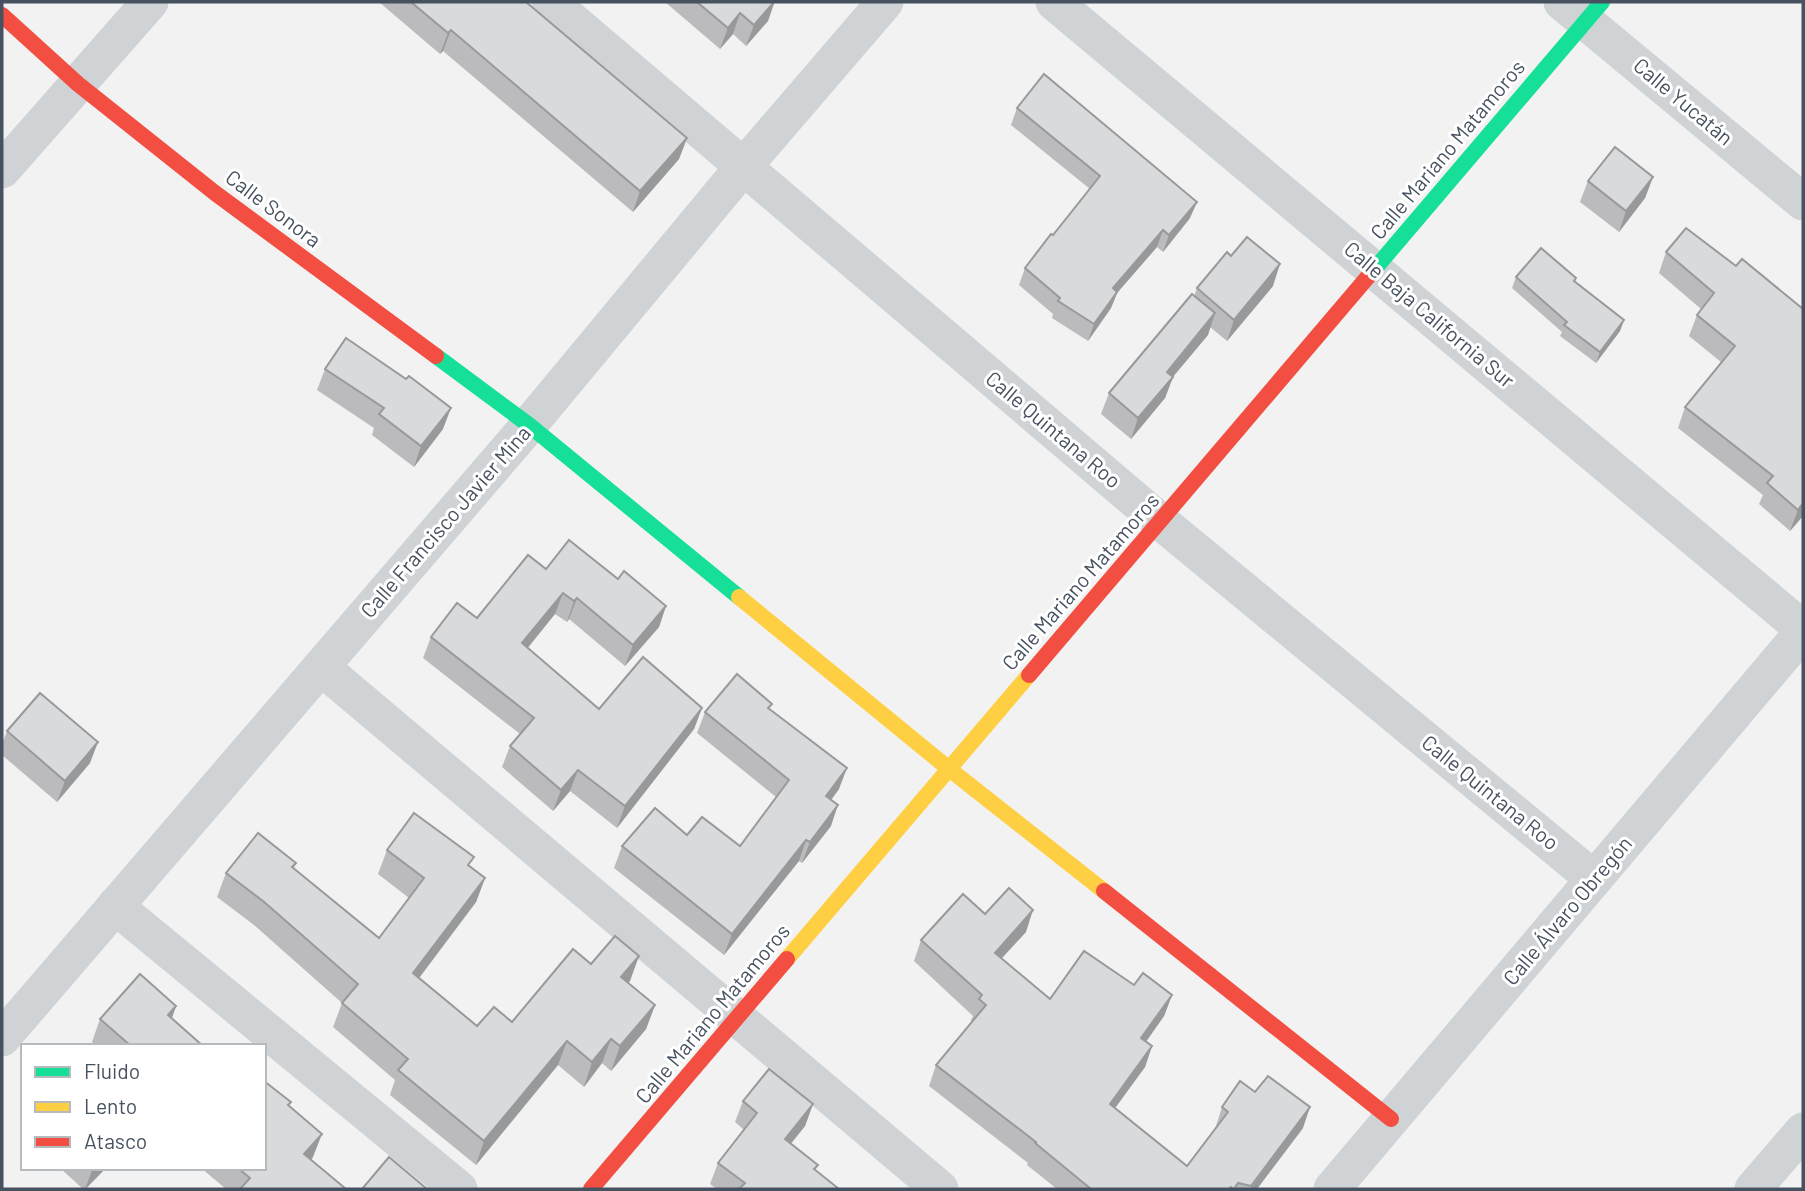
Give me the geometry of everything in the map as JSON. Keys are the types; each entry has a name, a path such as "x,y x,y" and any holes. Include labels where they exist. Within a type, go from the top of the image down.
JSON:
{"street":[{"path":"2,170 150,2"},
{"name":"Calle Quintana Roo","path":"550,2 1161,522 1594,879"},
{"name":"Calle Francisco Javier Mina","path":"2,1038 529,425 744,166 885,2"},
{"name":"Calle Baja California Sur","path":"1054,2 1803,630"},
{"name":"Calle Mariano Matamoros","path":"591,1189 948,768 1161,522 1373,269 1583,8"},
{"name":"Calle Yucatán","path":"1583,8 1803,202"},
{"name":"Calle Sonora","path":"2,15 78,84 215,193 529,425 948,768 1391,1119"},
{"name":"Calle Álvaro Obregón","path":"1332,1189 1803,630"},
{"path":"321,667 940,1189"},
{"path":"115,906 459,1189"},
{"path":"1753,1189 1803,1131"}],"building":[{"path":"411,2 526,2 687,138 640,191 451,30 448,33"},
{"path":"697,2 774,2 754,25 740,13 728,28"},
{"path":"1044,74 1197,202 1169,235 1163,230 1113,288 1117,292 1094,324 1058,301 1060,298 1025,268 1100,176 1017,108"},
{"path":"1615,147 1653,177 1626,211 1588,181"},
{"path":"1686,228 1736,266 1742,259 1803,309 1803,503 1798,510 1767,483 1773,476 1685,407 1735,346 1697,315 1714,293 1666,252"},
{"path":"1247,237 1280,264 1234,320 1197,288 1227,252 1231,256"},
{"path":"1541,248 1576,278 1574,281 1624,320 1600,352 1564,325 1567,322 1516,277"},
{"path":"1192,294 1215,313 1167,372 1173,377 1138,418 1109,393"},
{"path":"346,338 406,379 409,376 451,408 421,446 379,414 384,408 325,369"},
{"path":"569,540 618,579 624,571 666,606 633,645 577,598 574,601 563,593 522,643 599,709 643,657 702,708 625,806 578,770 561,790 510,746 534,718 431,637 457,603 477,618 528,555 546,569"},
{"path":"737,674 772,704 768,708 847,768 826,796 838,805 810,842 806,840 732,934 622,846 655,808 687,835 702,817 740,846 789,780 705,712"},
{"path":"40,693 98,742 65,781 7,731"},
{"path":"414,813 474,857 468,865 485,878 413,973 477,1026 494,1007 512,1022 573,949 591,964 615,936 639,956 621,977 655,1005 620,1046 611,1039 592,1062 567,1041 484,1141 398,1070 408,1059 342,1003 358,984 263,901 226,873 258,833 296,863 292,867 379,938 424,878 387,850"},
{"path":"1009,888 1033,910 995,953 1050,999 1084,951 1134,985 1143,973 1172,995 1141,1038 1152,1046 1110,1104 1187,1166 1228,1112 1222,1107 1240,1081 1255,1092 1268,1076 1310,1107 1251,1186 1238,1183 1234,1189 1091,1189 1036,1142 936,1065 986,1005 979,999 982,995 921,940 963,894 985,914"},
{"path":"140,974 176,1006 168,1015 201,1044 129,1044 100,1019"},
{"path":"769,1069 813,1104 785,1139 818,1165 814,1169 839,1189 739,1189 745,1183 718,1163 757,1113 743,1101"},
{"path":"266,1083 291,1102 288,1105 322,1134 304,1154 346,1189 240,1189 250,1178 240,1170 266,1170"},
{"path":"389,1157 427,1189 362,1189"}],"traffic: fast":[{"path":"1372,272 1602,2"},
{"path":"436,356 529,425 739,597"}],"traffic: slow":[{"path":"739,597 1104,891"},
{"path":"787,959 1029,675"}],"traffic: jam":[{"path":"2,15 78,84 215,193 436,356"},
{"path":"1029,675 1372,272"},
{"path":"1104,891 1391,1119"},
{"path":"591,1189 787,959"}]}
